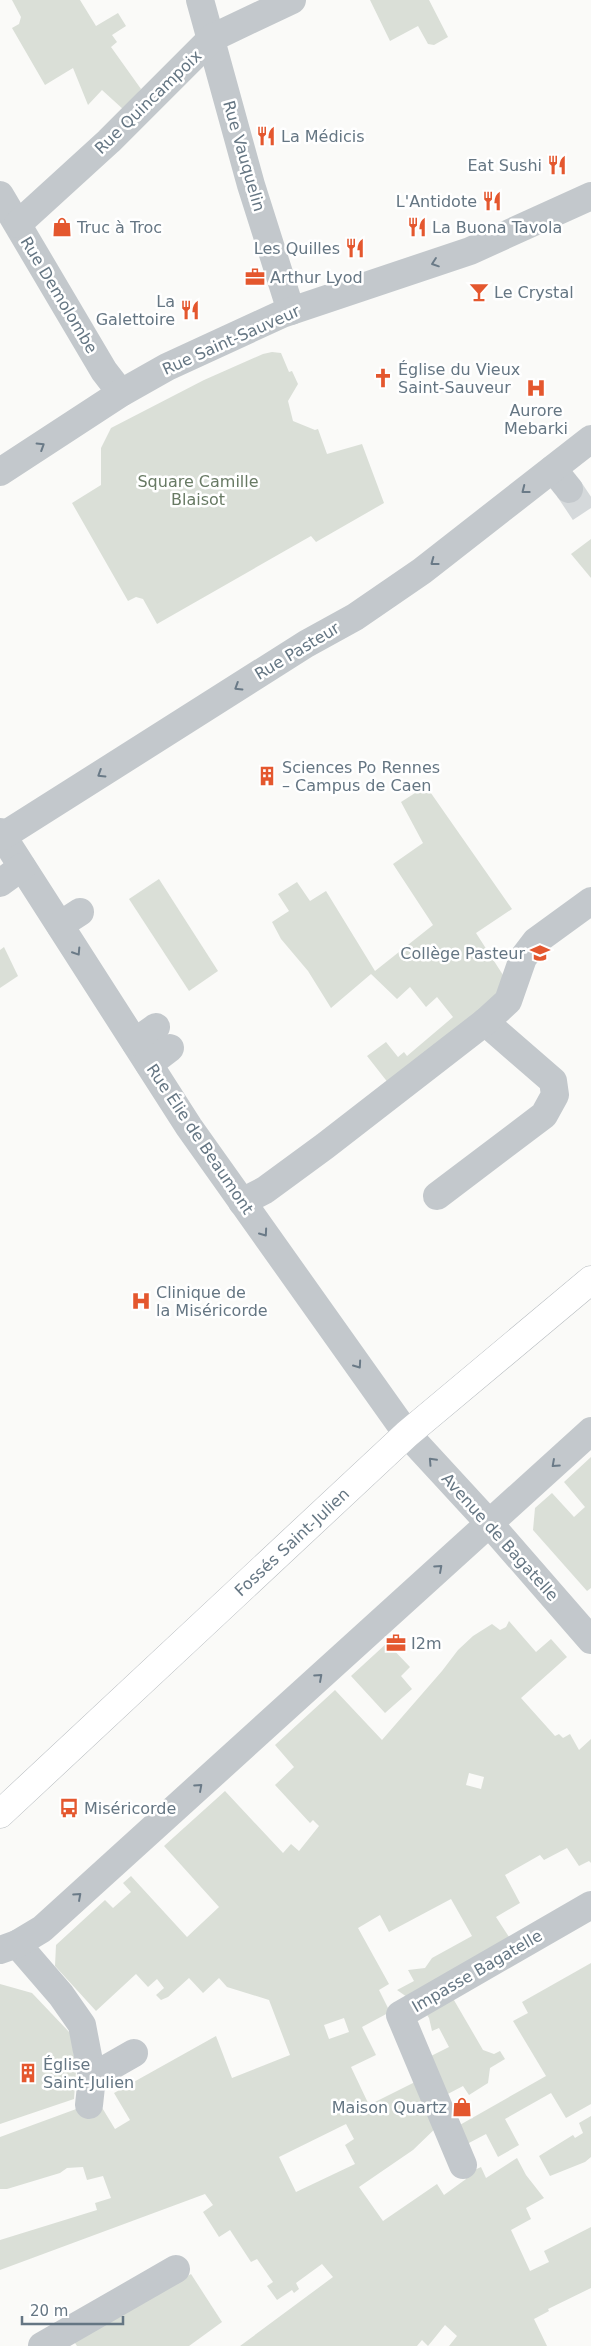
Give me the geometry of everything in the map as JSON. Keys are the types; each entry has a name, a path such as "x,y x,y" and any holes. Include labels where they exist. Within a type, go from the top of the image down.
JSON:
{"main road":[{"name":"Fossés Saint-Julien","path":"0,1814 407,1434 591,1280"}],"street":[{"name":"Rue Vauquelin","path":"200,0 251,185 291,311"},
{"name":"Rue Quincampoix","path":"18,224 109,141 212,38 292,0"},
{"name":"Rue Demolombe","path":"0,195 104,371 121,393"},
{"name":"Rue Saint-Sauveur","path":"0,472 121,393 167,367 291,311 480,246 591,196"},
{"name":"Rue Pasteur","path":"2,834 306,644 355,617 449,550 561,479 584,444"},
{"name":"Rue Élie de Beaumont","path":"2,834 22,867 70,918 153,1046 189,1127 407,1434"},
{"path":"0,883 22,867"},
{"path":"237,1196 265,1190 486,1022 508,1001 523,958 536,941 591,901"},
{"path":"437,1196 544,1115 555,1095 553,1081 486,1022"},
{"path":"237,1196 264,1168"},
{"path":"15,1951 42,1929 591,1431"},
{"name":"Avenue de Bagatelle","path":"407,1434 490,1523 591,1640"},
{"name":"Impasse Bagatelle","path":"463,2165 400,2015 591,1905"},
{"path":"15,1951 56,1956"},
{"path":"15,1951 61,1995 82,2026 92,2077 89,2105"},
{"path":"92,2077 134,2053"},
{"path":"42,2346 176,2268"}],"green space":[{"path":"12,0 80,0 96,26 118,13 126,26 112,35 117,42 111,47 141,89 124,110 102,90 88,105 73,68 45,85 12,28 19,24 21,17"},
{"path":"370,0 429,0 448,37 434,45 428,44 418,26 390,41"},
{"name":"Square Camille Blaisot","path":"281,353 289,372 292,371 298,384 288,401 293,421 315,430 318,429 327,454 362,444 384,503 316,542 311,536 157,624 143,599 136,597 128,601 72,503 101,485 101,448 111,428 204,380 263,354"},
{"path":"591,539 591,578 571,554"},
{"path":"426,786 512,909 476,933 503,975 499,994 389,1084 367,1056 386,1042 398,1057 404,1052 407,1056 453,1017 437,997 426,1007 410,987 397,999 371,974 331,1008 308,971 281,939 272,922 289,911 278,894 297,882 310,901 326,891 375,971 433,925 393,864 423,843 401,802"},
{"path":"159,879 218,971 189,991 129,899"},
{"path":"4,947 18,976 0,988 0,950"},
{"path":"591,1457 591,1588 587,1591 533,1530 535,1508 552,1493 574,1517 585,1507 564,1482"},
{"path":"509,1621 536,1652 551,1639 567,1657 521,1698 555,1736 559,1734 563,1738 570,1734 579,1750 591,1739 591,1863 589,1861 579,1866 567,1848 544,1860 540,1855 505,1875 520,1903 496,1917 513,1943 407,1997 397,1990 414,1981 408,1970 425,1968 432,1958 472,1936 451,1899 389,1932 380,1915 358,1928 389,1984 379,1990 390,2012 362,2027 376,2055 351,2067 369,2105 421,2079 441,2123 413,2150 359,2187 383,2221 437,2184 444,2195 466,2179 466,2174 481,2167 486,2178 517,2158 526,2175 544,2198 526,2208 531,2219 511,2230 530,2271 549,2262 544,2251 591,2227 591,2288 548,2309 549,2311 534,2319 547,2346 449,2346 457,2336 445,2325 428,2346 422,2340 417,2346 240,2346 333,2277 322,2264 296,2283 299,2289 294,2293 292,2290 277,2300 267,2286 273,2282 257,2259 251,2262 230,2230 219,2237 203,2212 213,2205 205,2194 0,2270 0,2240 97,2210 95,2203 111,2198 103,2176 87,2180 83,2167 67,2168 60,2173 7,2189 0,2189 0,2137 98,2101 115,2129 130,2120 114,2093 216,2036 232,2078 290,2055 269,2000 227,1987 219,1978 203,1993 189,1978 168,1997 161,2000 156,1995 164,1988 157,1979 148,1987 136,1974 96,2011 55,1966 56,1945 105,1900 113,1908 131,1892 123,1883 131,1876 187,1937 219,1907 164,1846 225,1791 283,1853 291,1844 299,1851 319,1826 313,1820 310,1823 275,1785 294,1767 275,1745 335,1690 382,1740 458,1650 473,1636 492,1624 500,1630 506,1627","holes":["469,1773 484,1777 481,1789 466,1785","344,2018 349,2032 329,2039 324,2025","346,2124 354,2139 345,2145 355,2164 296,2192 279,2157"]},
{"path":"387,1643 410,1667 401,1676 412,1689 385,1713 351,1676"},
{"path":"591,1963 591,2104 566,2118 551,2093 505,2119 519,2145 498,2157 486,2134 467,2144 458,2126 546,2076 513,2021 528,2013 522,2002"},
{"path":"0,1984 32,1993 71,2034 76,2071 74,2099 0,2124"},
{"path":"451,1995 483,2050 494,2054 500,2051 505,2059 490,2068 488,2083 469,2095 463,2086 444,2096 427,2058 449,2047 439,2028 432,2031 429,2018 424,2010"},
{"path":"591,2116 591,2157 585,2162 550,2176 539,2156 573,2135 575,2138 583,2133 579,2123"},
{"path":"191,2274 222,2322 189,2346 77,2346 73,2340"}],"tunnel":[{"path":"569,489 591,522"}],"place":[{"name":"La Médicis","path":"266,136"},
{"name":"Eat Sushi","path":"557,165"},
{"name":"L'Antidote","path":"492,201"},
{"name":"Truc à Troc","path":"62,227"},
{"name":"La Buona Tavola","path":"417,227"},
{"name":"Les Quilles","path":"355,248"},
{"name":"Arthur Lyod","path":"255,277"},
{"name":"Le Crystal","path":"479,292"},
{"name":"La Galettoire","path":"190,310"},
{"name":"Église du Vieux Saint-Sauveur","path":"383,378"},
{"name":"Aurore Mebarki","path":"536,388"},
{"name":"Sciences Po Rennes – Campus de Caen","path":"267,776"},
{"name":"Collège Pasteur","path":"540,953"},
{"name":"Clinique de la Miséricorde","path":"141,1301"},
{"name":"I2m","path":"396,1643"},
{"name":"Miséricorde","path":"69,1808"},
{"name":"Église Saint-Julien","path":"28,2073"},
{"name":"Maison Quartz","path":"462,2107"}]}
